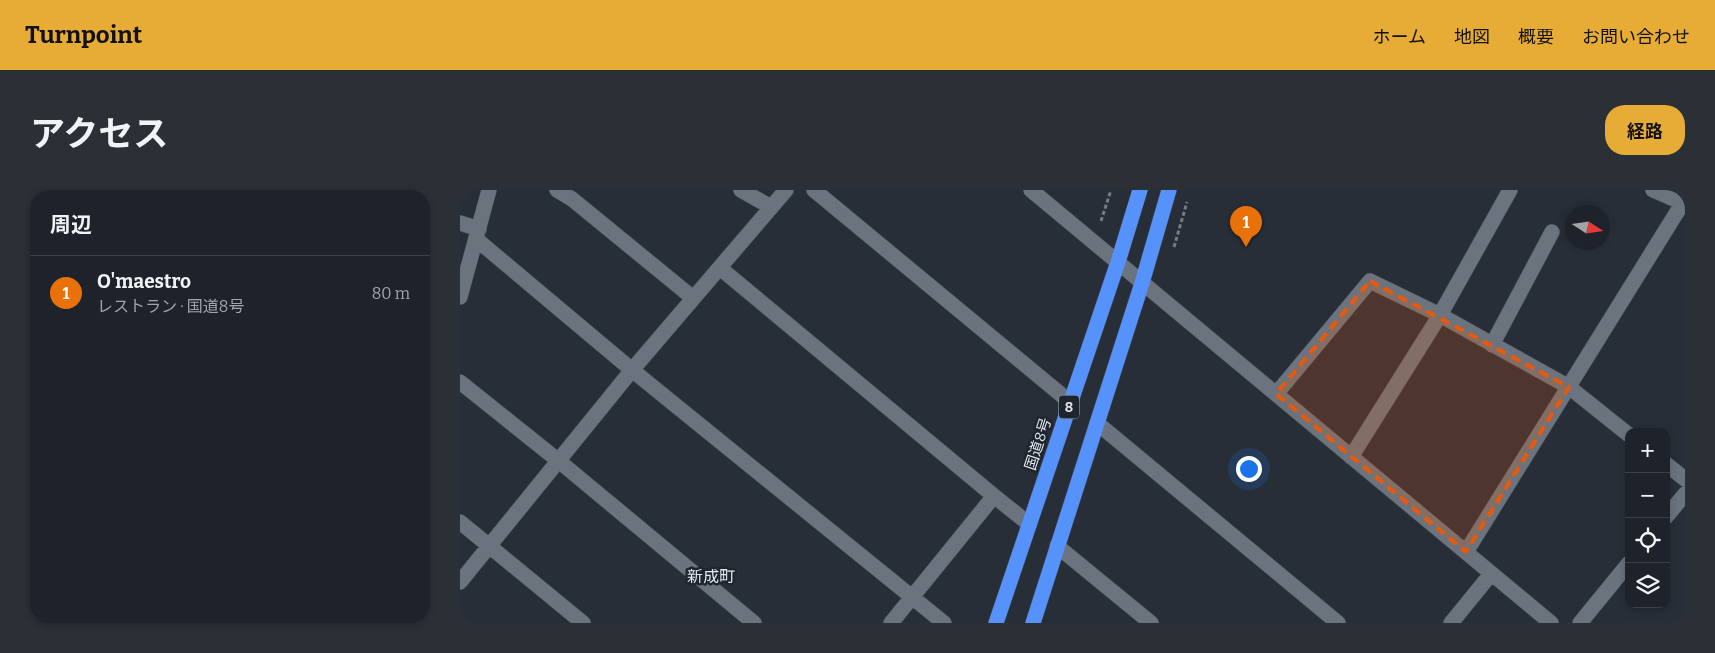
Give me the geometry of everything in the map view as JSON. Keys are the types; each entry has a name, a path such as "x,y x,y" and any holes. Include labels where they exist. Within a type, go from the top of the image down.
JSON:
{"highway":[{"name":"国道8号","path":"996,623 1118,262 1140,190"},
{"name":"8","path":"1032,623 1142,283 1169,190"}],"street":[{"path":"460,297 489,190"},
{"path":"557,190 572,199 693,298"},
{"path":"741,190 771,207"},
{"path":"460,582 560,462 632,370 786,190"},
{"path":"814,190 1070,402"},
{"path":"1031,190 1551,623"},
{"path":"1351,457 1440,315 1510,190"},
{"path":"1466,552 1569,388 1682,199 1653,190"},
{"path":"460,224 478,234 632,370 944,623"},
{"path":"1492,344 1552,232"},
{"path":"720,268 1029,524"},
{"path":"1276,394 1370,281 1440,315 1569,388 1625,432"},
{"path":"460,382 560,462 754,623"},
{"path":"1097,423 1338,623"},
{"path":"1670,467 1685,479"},
{"path":"1670,512 1685,494"},
{"path":"890,623 994,496"},
{"path":"460,522 583,623"},
{"path":"1057,546 1151,623"},
{"path":"1580,623 1625,568"},
{"path":"1451,623 1491,574"}],"path":[{"path":"1101,221 1111,190"},
{"path":"1174,247 1188,202"}],"highlighted area":[{"path":"1370,281 1569,387 1466,552 1276,394"}],"place":[{"name":"O'maestro","path":"1246,247"}],"district":[{"name":"新成町","path":"711,576"}]}
